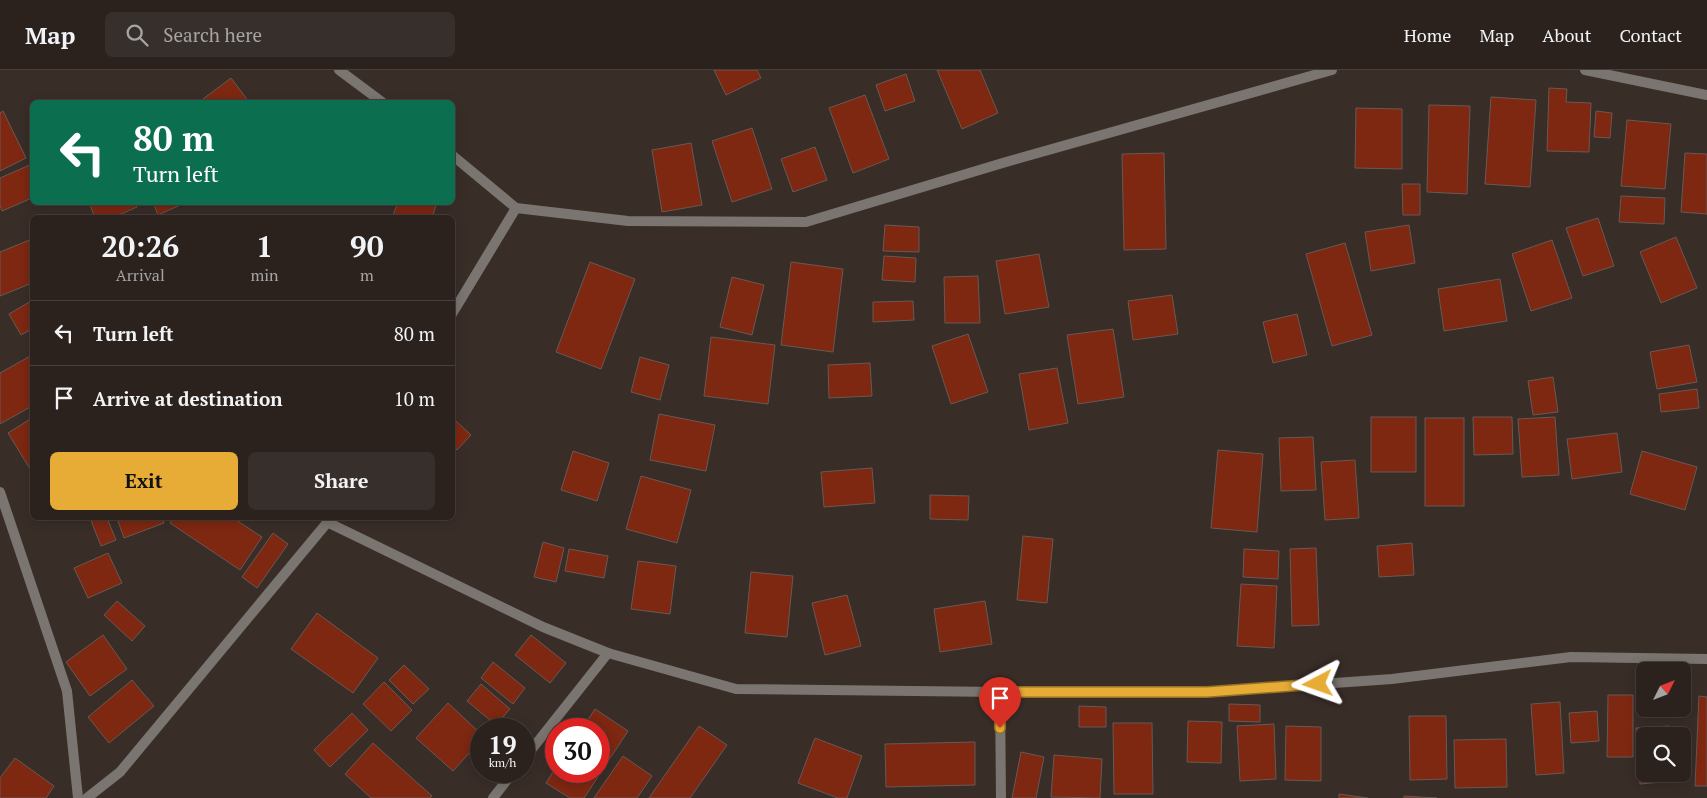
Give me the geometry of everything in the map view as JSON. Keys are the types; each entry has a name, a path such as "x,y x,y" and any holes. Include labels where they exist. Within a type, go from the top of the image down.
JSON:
{"street":[{"path":"339,70 379,100"},
{"path":"455,157 516,208 628,220 806,222 1006,162 1332,70"},
{"path":"1586,70 1707,95"},
{"path":"455,309 516,208"},
{"path":"0,492 67,691 78,798"},
{"path":"87,798 120,772 330,520 542,627 608,653 736,689 1207,692 1392,678 1571,657 1707,660"},
{"path":"535,745 608,653"},
{"path":"1000,692 1001,798"},
{"path":"493,798 505,783"}],"building":[{"path":"714,70 757,70 761,78 726,95"},
{"path":"937,70 980,70 998,113 962,129"},
{"path":"906,74 915,101 885,111 876,85"},
{"path":"231,78 248,100 202,100"},
{"path":"1549,88 1567,89 1566,102 1591,103 1589,152 1547,151"},
{"path":"865,95 889,159 853,173 829,108"},
{"path":"1491,97 1536,100 1530,187 1485,184"},
{"path":"1429,105 1470,106 1467,194 1427,192"},
{"path":"1356,108 1402,109 1402,169 1355,168"},
{"path":"3,111 26,158 0,171 0,113"},
{"path":"1596,111 1612,113 1610,138 1594,137"},
{"path":"1627,120 1671,124 1665,189 1621,186"},
{"path":"752,128 772,189 732,202 712,141"},
{"path":"691,143 702,205 662,212 652,150"},
{"path":"815,147 827,180 793,192 781,159"},
{"path":"1164,153 1166,249 1124,250 1122,154"},
{"path":"1685,153 1707,154 1707,214 1681,212"},
{"path":"30,165 30,199 2,211 0,206 0,178"},
{"path":"1402,184 1420,184 1420,215 1403,215"},
{"path":"1621,196 1665,198 1664,224 1619,222"},
{"path":"90,205 136,205 137,207 119,215 94,215"},
{"path":"154,205 180,205 158,215"},
{"path":"397,205 436,205 433,215 393,215"},
{"path":"1598,218 1614,266 1583,276 1566,228"},
{"path":"885,225 919,227 919,252 883,251"},
{"path":"1409,225 1415,263 1371,271 1365,232"},
{"path":"1676,237 1697,288 1661,303 1640,252"},
{"path":"30,240 30,284 0,296 0,252"},
{"path":"1552,240 1572,298 1531,311 1512,254"},
{"path":"1345,243 1372,335 1332,346 1306,254"},
{"path":"1039,254 1049,307 1005,314 996,261"},
{"path":"884,256 916,258 915,282 882,280"},
{"path":"590,262 635,279 601,369 556,352"},
{"path":"791,262 843,269 833,352 781,345"},
{"path":"978,276 980,323 945,323 944,277"},
{"path":"732,277 764,285 752,335 720,327"},
{"path":"1500,279 1507,321 1444,331 1438,289"},
{"path":"1172,295 1178,334 1133,340 1128,301"},
{"path":"913,301 914,320 873,322 873,302"},
{"path":"30,302 30,330 21,335 9,314"},
{"path":"1297,314 1307,355 1273,363 1263,322"},
{"path":"1113,329 1124,397 1078,404 1067,335"},
{"path":"968,334 988,392 951,404 932,346"},
{"path":"711,337 775,345 768,404 704,396"},
{"path":"1689,345 1697,382 1657,389 1650,352"},
{"path":"30,356 30,407 0,424 0,373"},
{"path":"640,357 669,365 660,400 631,392"},
{"path":"870,363 872,396 829,398 828,365"},
{"path":"1057,368 1068,423 1029,430 1019,374"},
{"path":"1553,377 1558,412 1533,415 1528,381"},
{"path":"1697,389 1699,408 1661,412 1659,394"},
{"path":"659,414 715,425 706,471 650,460"},
{"path":"1371,417 1416,417 1416,472 1371,472"},
{"path":"1473,417 1512,417 1513,454 1474,455"},
{"path":"1555,417 1559,475 1522,477 1518,419"},
{"path":"1425,418 1464,418 1464,506 1425,506"},
{"path":"30,419 30,469 8,433"},
{"path":"455,420 471,435 457,450 455,448"},
{"path":"1617,433 1622,472 1572,479 1567,439"},
{"path":"1313,437 1316,490 1281,491 1279,438"},
{"path":"1218,450 1263,454 1257,532 1211,528"},
{"path":"573,451 609,463 597,501 561,490"},
{"path":"1642,451 1697,467 1685,510 1630,494"},
{"path":"1355,460 1359,518 1325,520 1321,462"},
{"path":"872,468 875,503 824,507 821,472"},
{"path":"641,476 691,490 677,543 626,529"},
{"path":"930,495 969,496 968,520 930,519"},
{"path":"91,520 108,520 116,540 101,546"},
{"path":"118,520 163,520 164,523 124,538"},
{"path":"172,520 236,520 262,537 240,570 170,523"},
{"path":"273,533 288,544 257,588 242,577"},
{"path":"1023,536 1053,539 1047,603 1017,600"},
{"path":"543,542 564,548 556,582 534,577"},
{"path":"1412,543 1414,575 1379,577 1377,546"},
{"path":"1316,548 1319,625 1292,626 1290,549"},
{"path":"569,549 608,556 604,578 565,571"},
{"path":"1244,549 1279,551 1278,579 1243,577"},
{"path":"108,553 122,583 88,598 74,568"},
{"path":"638,561 676,566 670,614 631,609"},
{"path":"751,572 793,576 787,637 745,633"},
{"path":"1241,584 1277,586 1274,648 1237,646"},
{"path":"847,595 861,646 825,655 812,603"},
{"path":"117,601 145,626 132,641 104,615"},
{"path":"985,601 992,644 940,652 934,609"},
{"path":"317,613 378,658 353,693 291,649"},
{"path":"103,635 127,669 90,696 66,662"},
{"path":"531,635 566,663 550,683 515,655"},
{"path":"493,662 525,688 513,704 481,678"},
{"path":"404,665 429,689 413,704 389,680"},
{"path":"132,680 154,706 109,743 88,717"},
{"path":"384,682 412,710 391,731 363,704"},
{"path":"481,684 510,709 502,718 488,718 467,701"},
{"path":"1608,695 1633,695 1633,757 1607,757"},
{"path":"1699,696 1707,697 1707,786 1695,786"},
{"path":"1560,702 1564,773 1536,775 1531,704"},
{"path":"448,703 470,724 470,752 453,771 416,738"},
{"path":"1229,704 1260,705 1260,722 1229,721"},
{"path":"1079,706 1106,707 1106,727 1079,727"},
{"path":"595,709 608,718 589,718"},
{"path":"1597,711 1599,741 1571,743 1569,713"},
{"path":"352,713 368,730 330,767 314,750"},
{"path":"1409,716 1446,716 1447,779 1410,780"},
{"path":"610,719 628,731 610,758"},
{"path":"1188,721 1222,722 1221,763 1187,762"},
{"path":"1113,723 1152,723 1153,794 1114,794"},
{"path":"1274,724 1276,779 1240,781 1237,726"},
{"path":"699,726 727,745 690,798 649,798"},
{"path":"1286,726 1321,727 1321,781 1285,780"},
{"path":"815,738 862,756 847,798 838,798 798,783"},
{"path":"1506,739 1507,787 1455,788 1454,740"},
{"path":"975,742 975,785 886,787 885,744"},
{"path":"373,743 432,796 430,798 371,798 345,774"},
{"path":"1021,752 1044,757 1036,798 1012,798"},
{"path":"1054,755 1102,759 1100,798 1051,797"},
{"path":"623,756 652,776 637,798 594,798 604,783 610,783 610,775"},
{"path":"15,758 54,786 46,798 0,798 0,778"},
{"path":"1640,782 1662,782 1640,784"},
{"path":"546,783 594,783 584,798 570,798"},
{"path":"1339,794 1368,798 1339,798"},
{"path":"1404,796 1437,798 1404,798"}],"route":[{"path":"1000,728 1000,692 1207,692 1318,684"}]}
